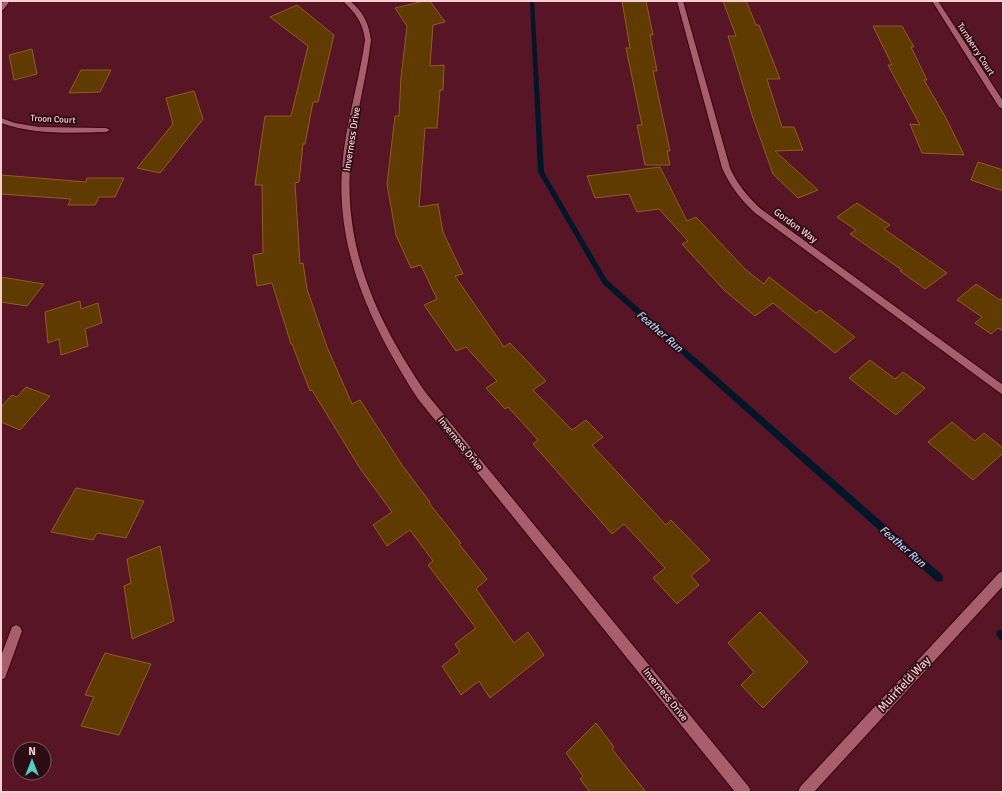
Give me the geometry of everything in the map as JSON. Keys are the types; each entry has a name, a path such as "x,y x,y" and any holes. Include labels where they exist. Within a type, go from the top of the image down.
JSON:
{"street":[{"path":"1,9 7,1"},
{"name":"Inverness Drive","path":"346,1 355,9 366,27 368,40 348,149 345,193 348,226 355,261 364,291 377,322 394,353 422,396 744,792"},
{"name":"Gordon Way","path":"680,1 726,168 731,179 742,195 758,211 1003,391"},
{"name":"Turnberry Court","path":"935,1 1003,107"},
{"name":"Troon Court","path":"1,120 27,128 43,130 106,130"},
{"name":"Muirfield Way","path":"805,792 1003,576"},
{"path":"1,674 16,631"}],"building":[{"path":"430,1 445,22 433,25 430,66 444,65 443,90 440,90 437,128 425,128 419,207 438,204 443,232 463,274 455,276 504,347 510,343 546,381 533,390 572,430 586,420 603,437 592,445 666,525 671,520 710,560 691,576 699,585 677,604 653,578 665,568 624,524 612,534 533,444 538,440 508,407 505,409 486,388 497,381 466,347 456,351 424,305 437,299 421,265 411,268 396,235 387,184 395,116 399,116 401,77 407,26 395,8"},
{"path":"622,1 646,1 653,35 650,35 657,71 653,71 670,151 667,151 670,165 645,165 637,125 642,125 626,48 630,48"},
{"path":"723,1 746,1 756,25 759,25 780,79 767,79 782,127 794,127 803,150 775,151 818,190 798,198 773,174 752,115 728,36 736,36"},
{"path":"297,5 334,35 318,102 313,102 305,144 303,144 299,182 295,183 300,264 303,263 307,289 327,347 352,404 360,400 402,465 430,502 429,503 461,543 459,544 487,579 476,589 514,643 528,632 544,655 490,698 479,681 461,695 442,666 460,652 455,644 476,628 428,565 433,561 410,530 387,546 373,525 392,512 361,470 312,390 310,391 291,344 272,283 257,286 253,255 263,253 262,185 255,185 265,116 291,116 308,46 270,17"},
{"path":"873,26 902,26 914,47 911,47 927,80 924,80 946,118 964,155 922,153 910,124 920,125 888,65 892,65"},
{"path":"32,49 37,74 14,80 9,55"},
{"path":"81,70 111,70 100,92 69,93"},
{"path":"194,91 203,119 160,173 137,168 173,124 166,98"},
{"path":"978,162 1003,170 1003,191 971,180"},
{"path":"660,167 687,221 696,217 746,270 764,284 769,277 816,313 820,310 855,337 835,353 773,303 755,316 724,290 682,244 688,241 659,209 637,212 629,194 595,198 587,176"},
{"path":"1,175 86,182 87,178 124,178 115,197 99,197 95,205 68,205 71,199 1,194"},
{"path":"857,203 890,225 884,229 947,273 925,289 900,271 902,270 850,234 856,230 837,217"},
{"path":"1,277 44,284 27,306 1,302"},
{"path":"976,284 1000,300 1003,298 1003,331 998,328 991,334 975,323 982,317 957,300"},
{"path":"80,301 81,309 98,303 102,323 85,329 88,346 61,355 59,339 48,343 45,312"},
{"path":"870,360 895,379 903,372 925,388 896,415 849,378"},
{"path":"26,387 50,396 20,430 1,422 1,407 12,395 17,397"},
{"path":"952,422 975,441 984,433 1003,448 1003,453 973,480 928,442"},
{"path":"76,488 144,501 126,538 97,533 93,540 51,532"},
{"path":"160,546 174,621 132,639 124,586 131,583 127,559"},
{"path":"760,612 808,662 763,708 741,685 754,672 728,643"},
{"path":"105,653 151,664 119,735 81,726 94,697 85,695"},
{"path":"596,723 614,747 612,749 646,792 590,792 580,779 583,776 566,753"}],"waterway":[{"name":"Feather Run","path":"532,1 541,172 605,282 939,578"},
{"name":"Feather Run","path":"1000,634 1003,637"}]}
